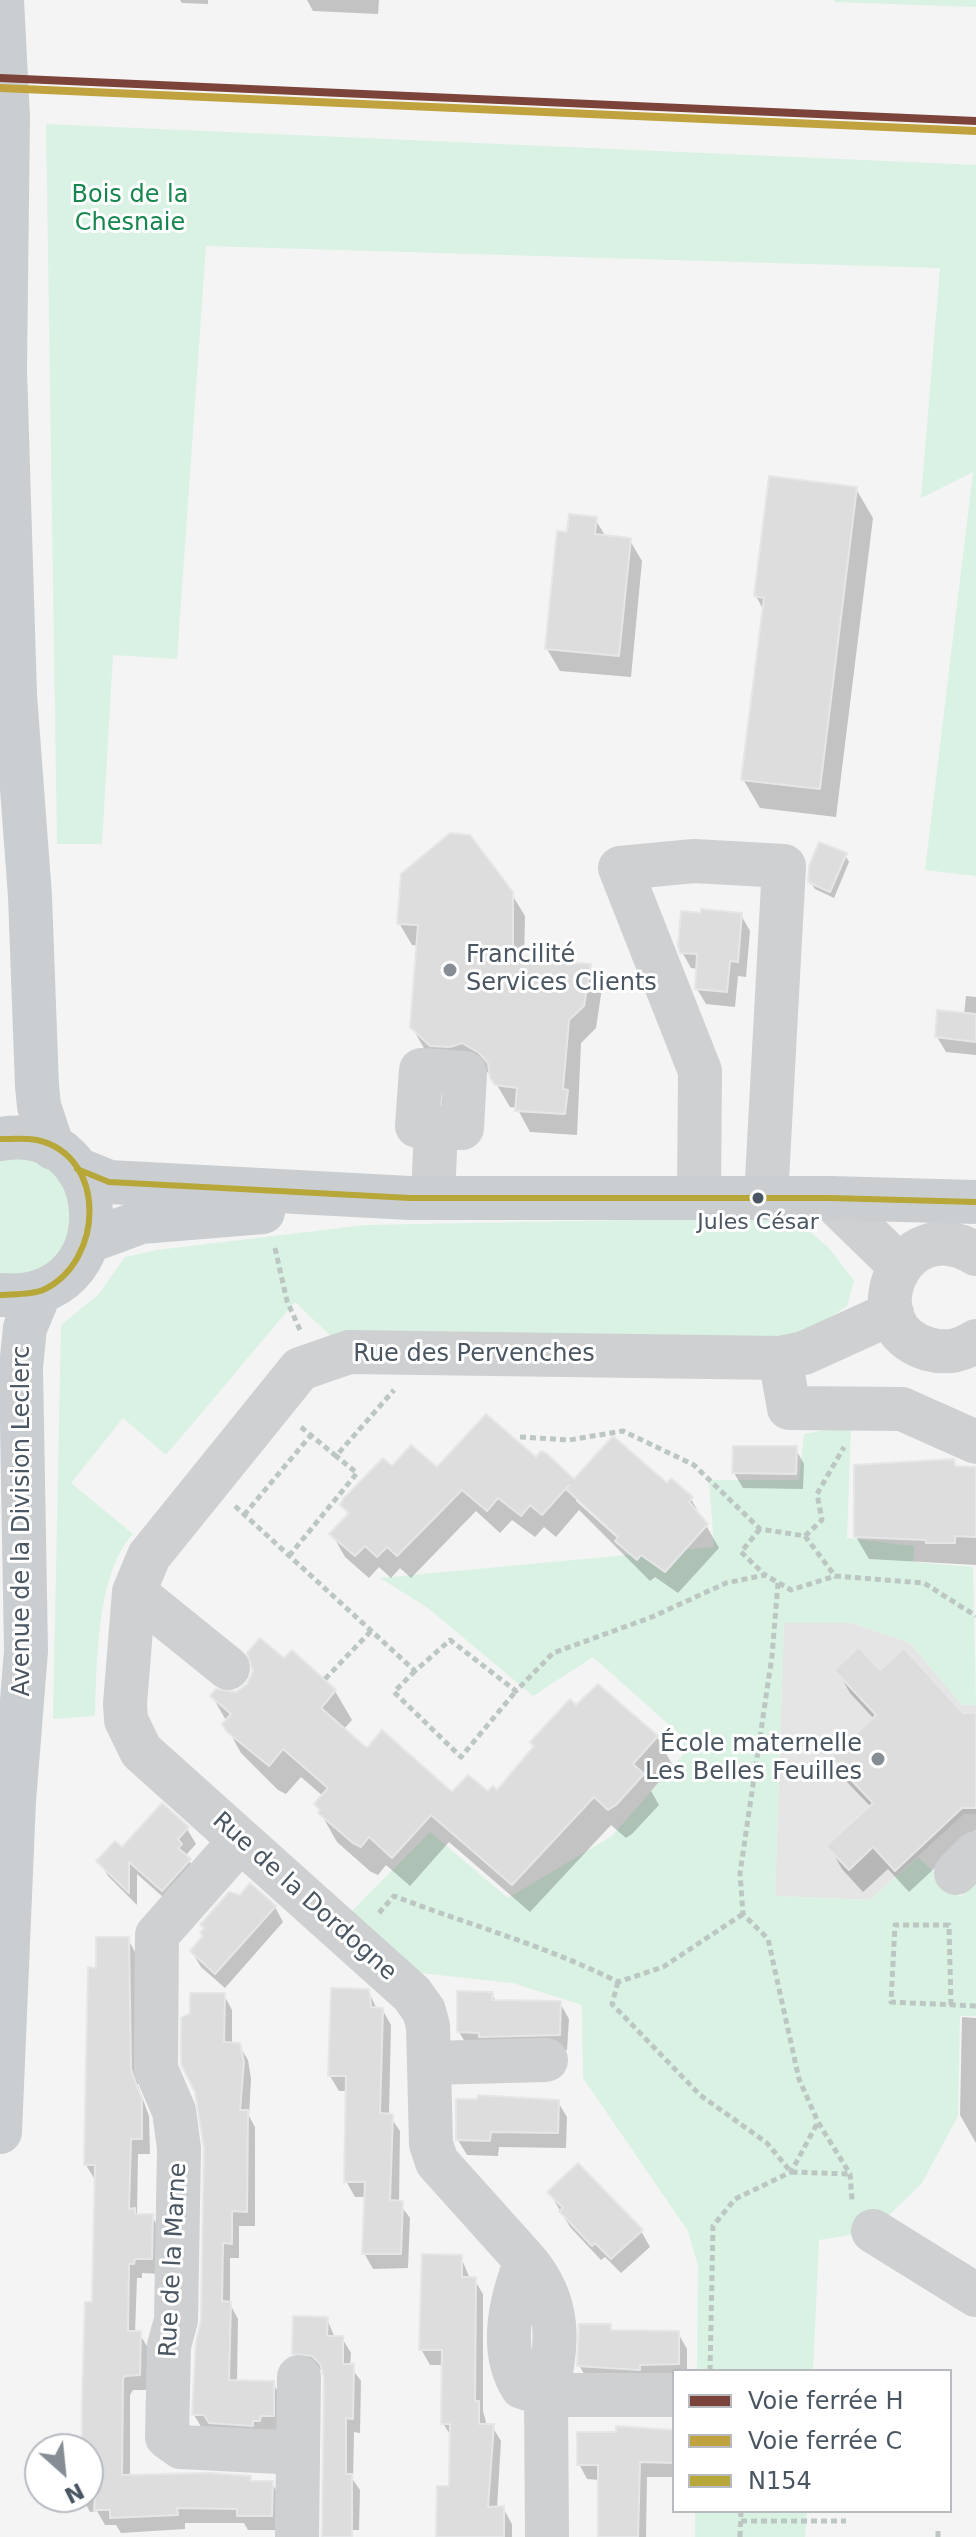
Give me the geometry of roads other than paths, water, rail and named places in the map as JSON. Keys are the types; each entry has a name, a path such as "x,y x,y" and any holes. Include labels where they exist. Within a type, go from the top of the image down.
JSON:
{"main road":[{"path":"2,0 8,117 5,369 15,695 30,896 37,1086 39,1106 65,1159 92,1201 89,1241 70,1272 20,1293"},
{"path":"0,867 15,695"},
{"path":"0,1139 23,1138 109,1182 422,1198 699,1197 976,1202"},
{"path":"89,1241 141,1222 422,1198"},
{"name":"Avenue de la Division Leclerc","path":"0,2132 14,1801 26,1651 21,1516 22,1342 28,1317 20,1293"},
{"name":"Avenue de la Division Leclerc","path":"0,1636 14,1801"}],"street":[{"path":"699,1197 700,1071 620,868 694,861 784,866 766,1198"},
{"path":"422,1198 436,1127"},
{"path":"830,1198 900,1266"},
{"path":"976,1254 948,1243 930,1245 913,1253 900,1266 890,1288 892,1313 909,1339 921,1347 952,1352 976,1341"},
{"name":"Rue des Pervenches","path":"141,1751 126,1720 125,1704 134,1592 149,1556 300,1369 349,1352 780,1358 804,1353 892,1313"},
{"path":"780,1358 789,1408 902,1409 976,1442"},
{"path":"134,1592 228,1668"},
{"name":"Rue de la Dordogne","path":"141,1751 412,1994 424,2011 430,2063 431,2144 437,2162 526,2261 511,2300 510,2359 522,2387 546,2395"},
{"name":"Rue de la Marne","path":"240,1841 157,1935 156,2069 174,2111 179,2148 176,2320 169,2346 167,2437 181,2447 298,2453"},
{"path":"430,2063 546,2060"},
{"path":"873,2231 976,2295"},
{"path":"297,2537 299,2377"},
{"path":"547,2537 546,2395 672,2395"}],"rail line":[{"name":"H","path":"0,78 976,121"},
{"name":"C","path":"0,88 976,131"}],"place":[{"name":"Francilité Services Clients","path":"450,970"},
{"name":"Jules César","path":"758,1198"},
{"name":"École maternelle Les Belles Feuilles","path":"878,1759"}],"park label":[{"name":"Bois de la Chesnaie","path":"130,210"}]}
